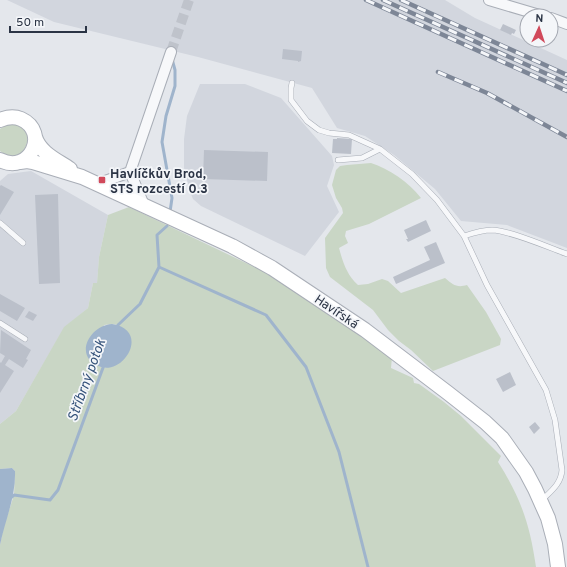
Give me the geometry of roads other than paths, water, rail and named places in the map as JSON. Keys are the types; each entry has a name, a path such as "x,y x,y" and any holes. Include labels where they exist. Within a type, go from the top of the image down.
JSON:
{"street":[{"path":"489,0 519,9"},
{"path":"144,205 130,172 171,52"},
{"name":"Havířská","path":"1,120 12,117 23,120 32,128 38,145 44,152 82,177"},
{"path":"0,172 7,166 18,163 28,157 32,152 35,137"},
{"name":"Havířská","path":"0,160 9,163 30,161 82,177 144,205 232,246 272,268 365,330 485,422 502,438 526,472 542,504 552,530 558,567"},
{"path":"97,184 130,172"}],"lane":[{"path":"292,83 291,100 307,120 318,130 349,135 380,149 412,174 432,194 464,236 487,286 546,390 556,420 562,470 561,478 558,485 542,504"},
{"path":"338,160 362,158 380,149"},
{"path":"0,223 23,244"},
{"path":"464,236 478,231 492,230 515,235 567,254"},
{"path":"0,322 25,339"}],"water":[{"path":"112,324 123,328 130,334 132,342 130,350 125,358 118,364 110,367 101,367 92,363 88,357 86,350 87,343 96,330 103,326"},
{"path":"12,468 15,471 14,490 0,545 0,469"}],"waterway":[{"name":"Stříbrný potok","path":"170,212 172,198 162,142 166,116 175,86 175,70 172,59"},
{"name":"Stříbrný potok","path":"117,328 118,325 140,304 159,267 157,235 167,226"},
{"path":"159,267 266,315 306,367 339,452 368,567"},
{"name":"Stříbrný potok","path":"12,497 14,495 50,500 58,490 104,365"}],"tunnel":[{"path":"171,52 189,0"}],"railway":[{"path":"366,0 567,91"},
{"path":"383,0 567,83"},
{"path":"401,0 567,75"},
{"path":"438,72 487,93 567,137"}],"place":[{"name":"Havlíčkův Brod, STS rozcestí 0.3","path":"102,180"}]}
